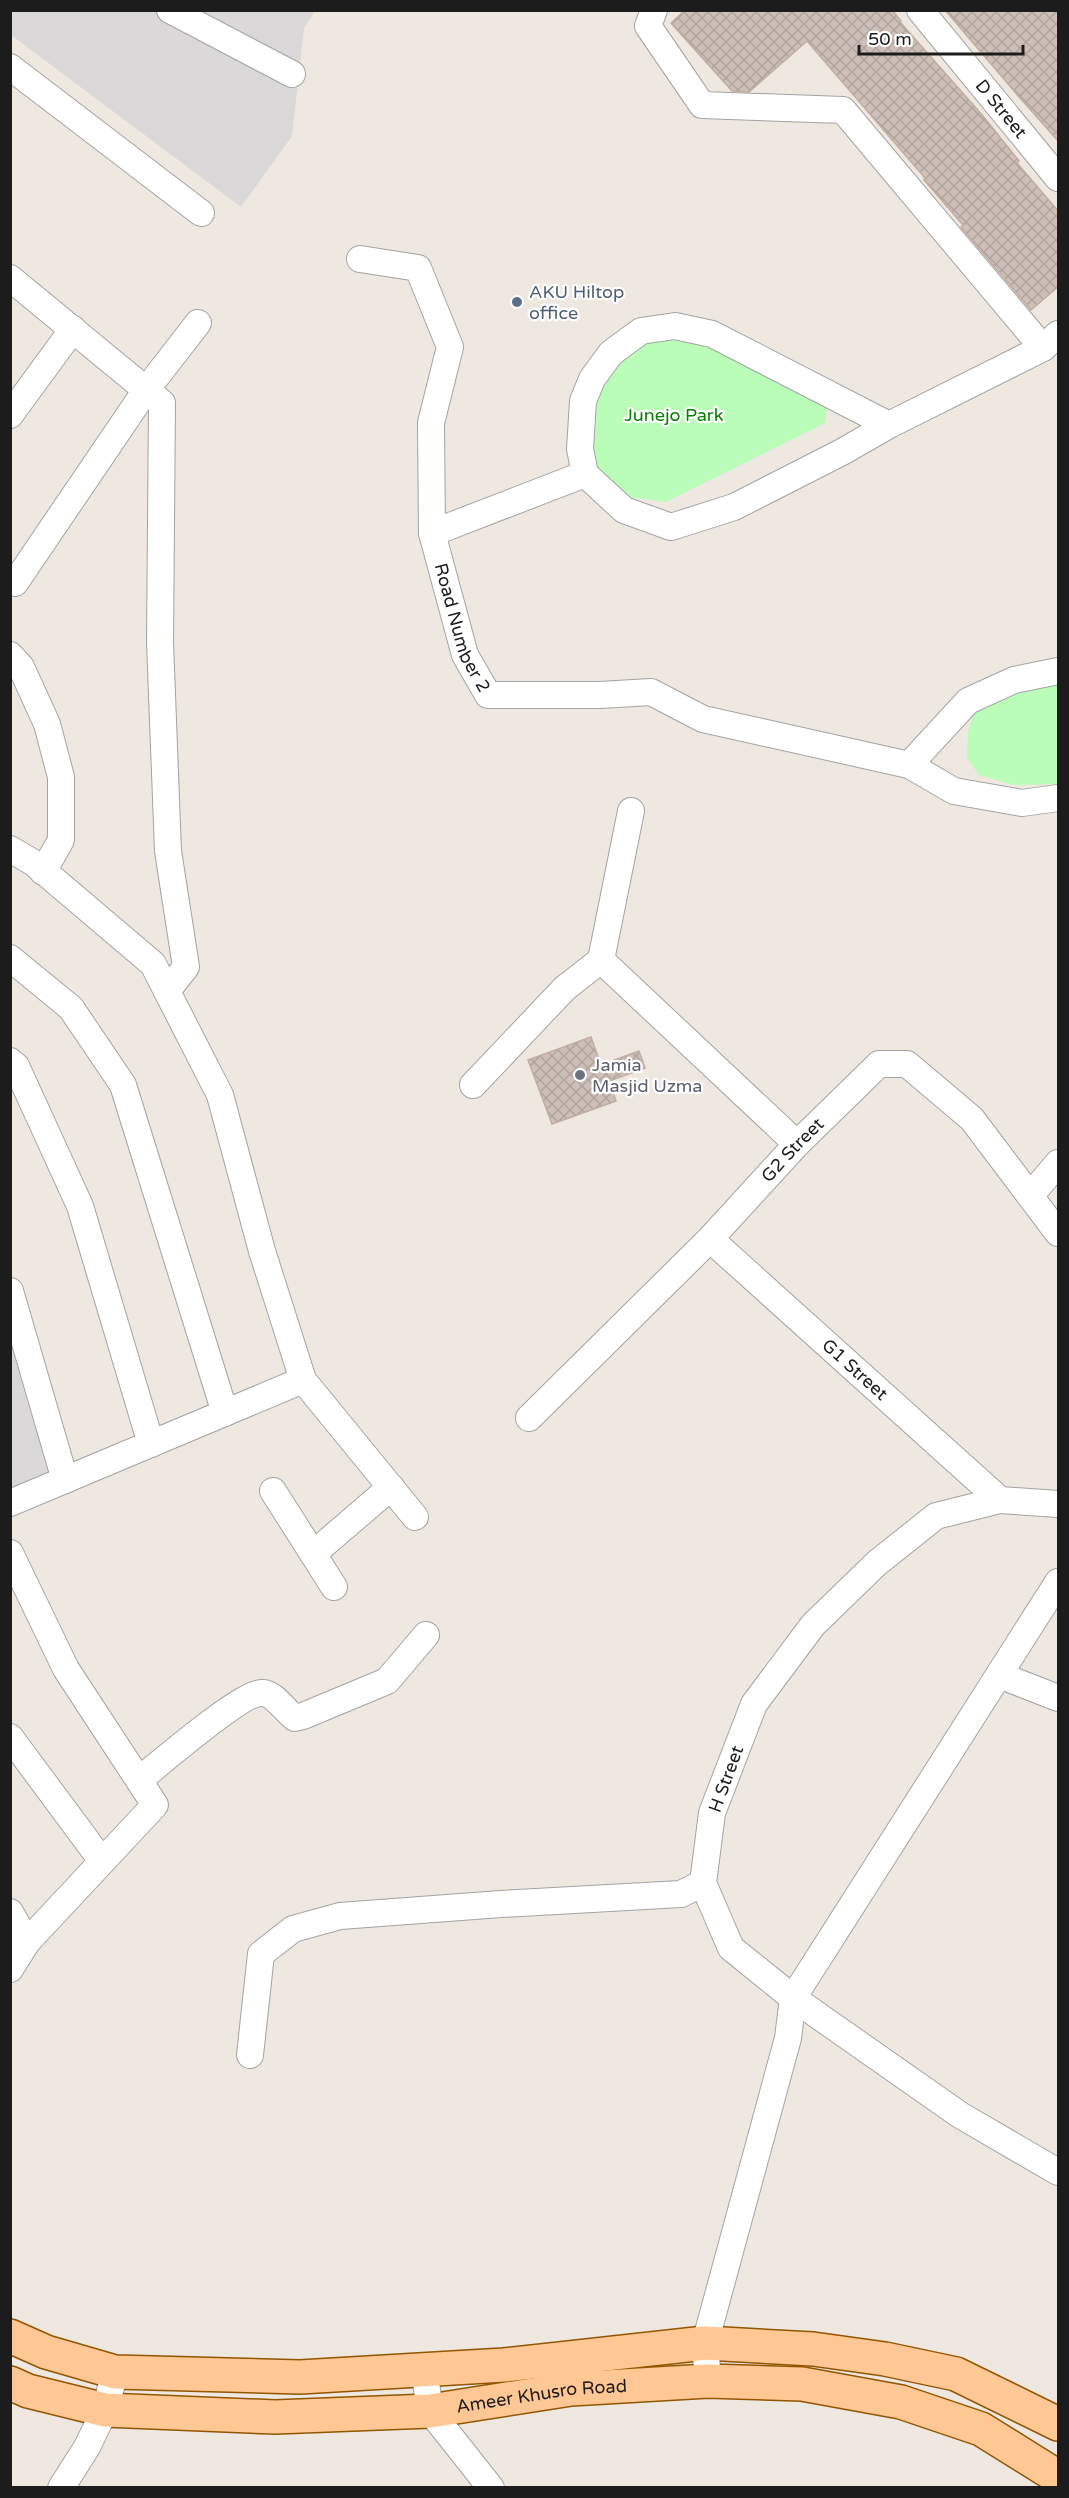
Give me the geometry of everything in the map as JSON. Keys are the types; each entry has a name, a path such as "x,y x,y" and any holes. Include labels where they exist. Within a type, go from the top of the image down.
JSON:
{"main road":[{"name":"Ameer Khusro Road","path":"10,2336 46,2352 115,2372 300,2378 424,2368 504,2365 705,2343 813,2349 885,2359 956,2374 1059,2424"},
{"name":"Ameer Khusro Road","path":"10,2383 28,2391 105,2410 275,2417 430,2411 571,2389 708,2381 802,2384 901,2402 981,2429 1059,2477"}],"street":[{"path":"654,10 648,26 702,105 843,110 1051,341 734,507 671,527 624,510 585,474 580,449 583,401 592,379 611,353 641,331 675,326 712,334 889,425"},
{"name":"D Street","path":"920,10 1059,178"},
{"path":"171,11 292,74"},
{"path":"10,67 201,213"},
{"name":"Road Number 2","path":"360,258 418,268 450,347 431,423 432,533 465,654 488,695 600,695 651,692 703,718 909,765 954,791 1022,803 1059,798"},
{"path":"10,278 162,403 160,642 168,851 186,967 167,991"},
{"path":"15,584 146,390 198,323"},
{"path":"10,415 74,329"},
{"path":"432,533 585,474"},
{"path":"10,655 21,667 47,724 62,777 61,840 43,872"},
{"path":"909,765 968,701 1014,680 1059,671"},
{"path":"473,1085 564,988 601,960 631,811"},
{"path":"10,849 43,872 153,964 220,1095 262,1251 303,1380 415,1517"},
{"path":"10,958 71,1008 123,1085 225,1413"},
{"path":"601,960 797,1144"},
{"path":"10,1062 16,1066 80,1206 151,1444"},
{"name":"G2 Street","path":"529,1418 710,1239 797,1144 879,1064 907,1064 972,1119 1059,1233"},
{"path":"1031,1195 1059,1163"},
{"name":"G1 Street","path":"710,1239 1000,1500"},
{"path":"10,1291 65,1480"},
{"path":"10,1503 303,1380"},
{"path":"313,1554 391,1487"},
{"path":"273,1491 334,1587"},
{"name":"H Street","path":"703,1883 712,1813 754,1704 813,1625 877,1563 936,1516 1000,1500 1059,1504"},
{"path":"10,1553 66,1669 155,1805 27,1941 10,1969"},
{"path":"708,2381 705,2343 788,2038 793,1998 1059,1582"},
{"path":"139,1780 219,1716 254,1695 263,1693 271,1696 296,1718 303,1716 387,1681 426,1635"},
{"path":"999,1675 1059,1698"},
{"path":"10,1737 102,1861"},
{"path":"250,2055 261,1954 293,1929 340,1916 681,1894 703,1883 731,1948 793,1998 960,2115 1059,2172"},
{"path":"10,1912 27,1941"},
{"path":"424,2368 430,2411 491,2487"},
{"path":"61,2487 87,2447 105,2410 115,2372"}],"shaded area":[{"path":"10,11 315,11 304,28 292,136 241,207 11,35"},
{"path":"10,1291 65,1480 10,1492"}],"green space":[{"name":"Junejo Park","path":"682,337 779,375 813,396 827,408 825,423 666,502 630,497 607,482 595,462 590,429 598,393 619,361 648,342"},
{"path":"1058,682 1058,784 1014,785 979,775 967,758 968,732 974,712 1006,693"}],"building":[{"path":"685,10 892,10 983,116 1019,161 1017,163 1059,212 1059,286 1031,310 961,227 963,225 924,180 925,178 807,41 749,92 732,91 671,23"},
{"path":"945,10 1059,11 1059,142 1020,98"},
{"name":"Jamia Masjid Uzma","path":"591,1037 601,1065 639,1051 645,1068 609,1081 616,1101 552,1124 528,1060"}],"place":[{"name":"AKU Hiltop office","path":"517,302"},
{"name":"Jamia Masjid Uzma","path":"580,1075"}]}
